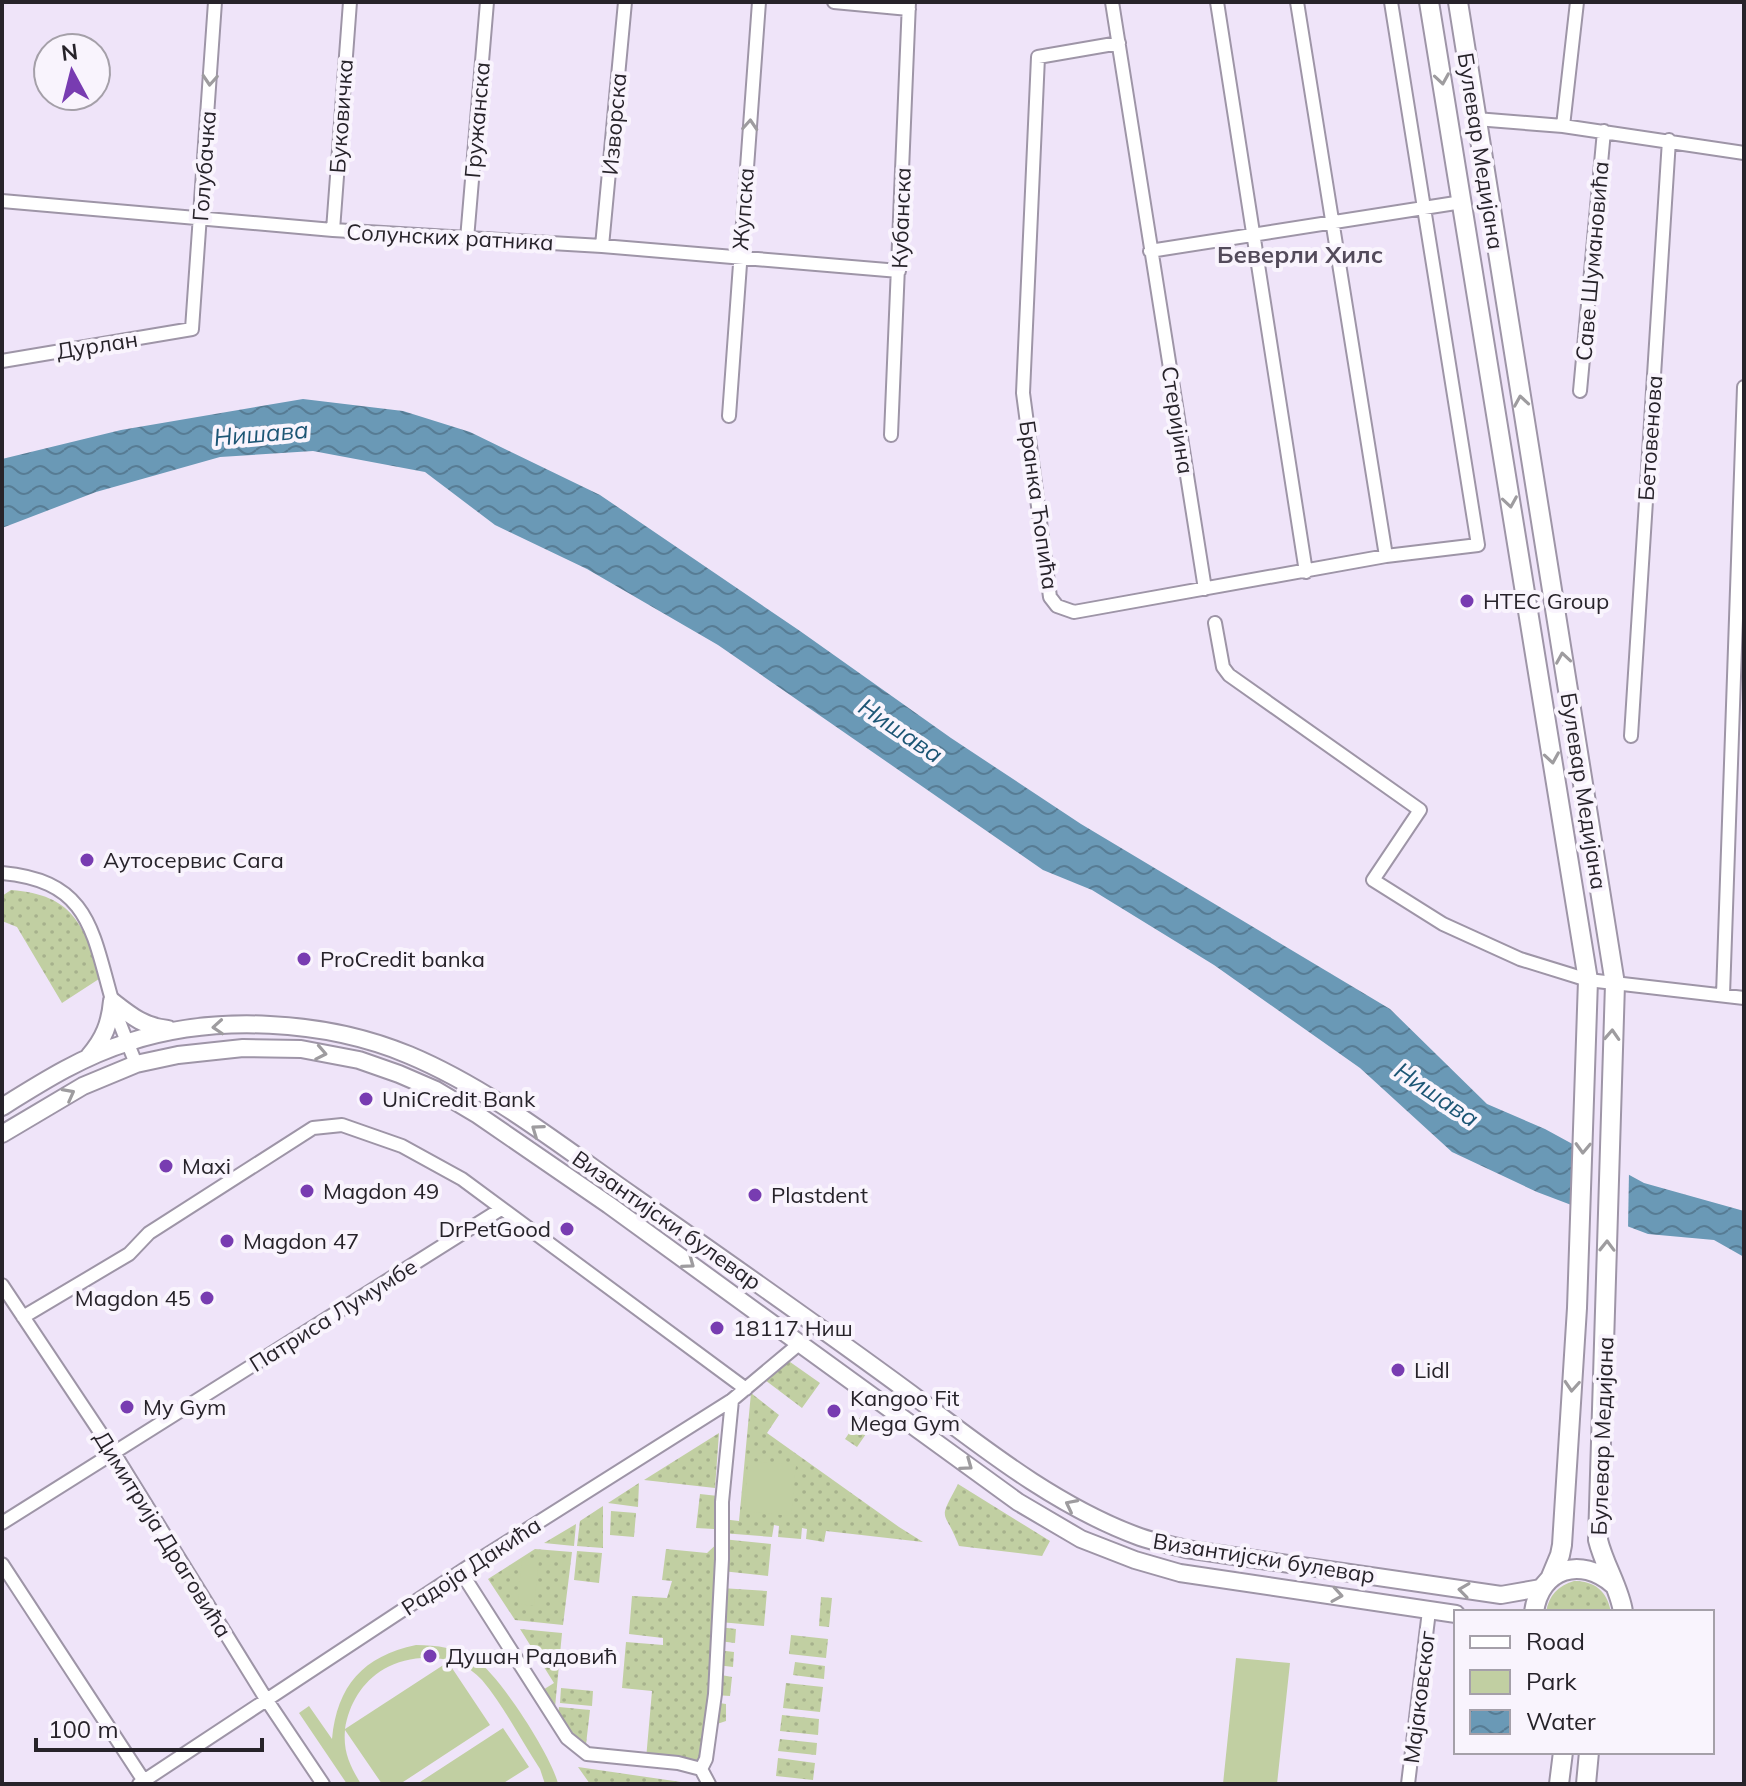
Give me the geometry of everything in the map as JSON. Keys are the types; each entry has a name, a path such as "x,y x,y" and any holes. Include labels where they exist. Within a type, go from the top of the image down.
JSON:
{"main road":[{"name":"Булевар Медијана","path":"1429,2 1588,980 1577,1308 1562,1545 1560,1555 1536,1599 1534,1610"},
{"name":"Булевар Медијана","path":"1458,2 1615,984 1598,1540 1623,1610"},
{"path":"1546,1583 1562,1572 1575,1568 1602,1575 1613,1584"},
{"path":"1559,1784 1563,1754"},
{"path":"1586,1784 1589,1754"}],"street":[{"name":"Голубачка","path":"192,329 215,2"},
{"name":"Буковичка","path":"333,230 350,2"},
{"name":"Гружанска","path":"467,239 487,2"},
{"name":"Изворска","path":"602,246 625,2"},
{"name":"Жупска","path":"729,416 759,2"},
{"path":"834,2 909,6"},
{"name":"Стеријина","path":"1112,2 1205,589"},
{"path":"1217,2 1306,572"},
{"path":"1297,2 1386,556"},
{"path":"1391,2 1424,208"},
{"path":"1563,126 1577,2"},
{"name":"Кубанска","path":"891,435 909,6"},
{"name":"Бранка Ћопића","path":"1119,43 1038,57 1023,393 1050,597 1057,606 1074,612 1386,556 1478,545 1424,208"},
{"path":"1476,119 1604,131 1744,153"},
{"name":"Саве Шумановића","path":"1580,391 1604,131"},
{"name":"Бетовенова","path":"1631,736 1669,140"},
{"name":"Солунских ратника","path":"2,201 333,230 602,246 899,271"},
{"path":"1150,251 1462,202"},
{"name":"Дурлан","path":"2,361 192,329"},
{"path":"1723,995 1744,387"},
{"path":"1215,623 1223,667 1229,675 1420,810 1373,880 1443,924 1520,959 1588,980 1744,998"},
{"path":"2,873 39,880 79,906 92,931 112,1001 136,1064"},
{"path":"112,1001 137,1021 155,1028 181,1030"},
{"path":"86,1059 99,1045 111,1021 112,1001"},
{"name":"Византијски булевар","path":"2,1107 50,1076 86,1059 128,1042 181,1030 243,1025 304,1027 394,1050 488,1096 834,1337 1020,1473 1059,1499 1141,1538 1186,1549 1486,1593 1515,1594 1546,1583"},
{"name":"Византијски булевар","path":"2,1134 62,1097 136,1064 178,1055 230,1049 301,1049 359,1060 436,1090 478,1115 609,1205 1018,1502 1050,1522 1111,1551 1180,1573 1454,1614"},
{"path":"23,1317 129,1254 149,1233 313,1128 342,1125 402,1146 462,1179 746,1389"},
{"name":"Патриса Лумумбе","path":"2,1523 501,1209"},
{"name":"Димитрија Драговића","path":"2,1285 114,1453 266,1699 323,1784"},
{"name":"Радоја Дакића","path":"141,1782 461,1572 732,1400 799,1344"},
{"path":"701,1769 706,1759 715,1694 722,1502 732,1400"},
{"path":"2,1564 141,1782"},
{"path":"461,1572 567,1738 582,1752 678,1763 701,1769 709,1784"},
{"name":"Мајаковског","path":"1408,1784 1429,1611"}],"green space":[{"path":"11,890 49,898 63,906 81,928 102,977 62,1003 17,927 2,921 2,896"},
{"path":"783,1357 820,1383 802,1408 761,1377"},
{"path":"751,1393 779,1415 767,1433 923,1542 826,1531 824,1542 806,1539 807,1529 802,1528 801,1539 778,1537 779,1526 774,1525 772,1537 722,1533 722,1519 739,1521"},
{"path":"863,1413 875,1421 857,1447 845,1439"},
{"path":"719,1433 715,1488 644,1480"},
{"path":"748,1461 796,1465 791,1516 744,1511"},
{"path":"639,1483 638,1507 608,1503"},
{"path":"958,1484 1050,1541 1042,1556 959,1546 945,1515"},
{"path":"700,1494 718,1496 714,1529 696,1528"},
{"path":"603,1506 603,1548 577,1546 580,1521"},
{"path":"611,1511 636,1513 634,1537 610,1535"},
{"path":"576,1524 574,1546 544,1543"},
{"path":"722,1539 771,1544 768,1576 722,1571 721,1588 767,1591 764,1626 720,1622 719,1627 736,1629 735,1643 719,1641 718,1650 734,1652 733,1667 717,1665 716,1674 732,1677 730,1696 715,1695 719,1703 726,1704 726,1721 717,1724 701,1769 646,1759 652,1691 622,1688 626,1642 663,1645 663,1638 629,1634 632,1596 667,1598 672,1581 662,1580 666,1549 707,1553"},
{"path":"535,1549 572,1552 563,1625 515,1620 488,1579"},
{"path":"577,1551 602,1553 599,1583 574,1580"},
{"path":"522,1558 539,1559 534,1606 518,1604"},
{"path":"1574,1581 1594,1585 1603,1593 1610,1610 1547,1610 1555,1592"},
{"path":"821,1597 832,1598 829,1627 819,1626"},
{"path":"520,1629 562,1633 554,1718 538,1693 554,1683"},
{"path":"791,1635 828,1639 826,1658 789,1654"},
{"path":"416,1645 454,1650 486,1668 536,1737 558,1784 545,1784 540,1769 482,1680 461,1664 435,1658 421,1658 396,1663 369,1680 353,1702 345,1729 448,1662 490,1725 400,1784 382,1784 345,1730 348,1758 361,1784 347,1784 299,1713 309,1706 332,1739 340,1704 356,1676 381,1657"},
{"path":"1236,1658 1290,1663 1277,1784 1223,1784"},
{"path":"795,1662 825,1666 824,1679 793,1675"},
{"path":"786,1683 823,1687 820,1712 783,1708"},
{"path":"561,1688 593,1691 592,1706 560,1703"},
{"path":"559,1707 590,1710 585,1753 557,1722"},
{"path":"782,1715 819,1719 818,1735 780,1731"},
{"path":"503,1728 529,1767 502,1784 417,1784"},
{"path":"780,1739 817,1743 816,1755 778,1751"},
{"path":"778,1758 815,1763 813,1780 776,1776"},
{"path":"578,1767 681,1782 685,1784 590,1784"}],"water":[{"name":"Нишава","path":"303,399 403,411 470,432 600,495 951,738 1081,824 1390,1009 1487,1104 1545,1129 1644,1183 1744,1211 1744,1257 1714,1240 1648,1234 1537,1192 1452,1152 1360,1068 1214,965 1092,890 1043,870 718,645 587,569 495,525 425,472 313,451 220,457 96,492 2,528 2,459 121,430"}],"pier":[{"path":"1573,1140 1629,1171 1628,1230 1570,1209"}],"place":[{"name":"HTEC Group","path":"1467,601"},
{"name":"Аутосервис Сага","path":"87,860"},
{"name":"ProCredit banka","path":"304,959"},
{"name":"UniCredit Bank","path":"366,1099"},
{"name":"Maxi","path":"166,1166"},
{"name":"Magdon 49","path":"307,1191"},
{"name":"Plastdent","path":"755,1195"},
{"name":"DrPetGood","path":"567,1229"},
{"name":"Magdon 47","path":"227,1241"},
{"name":"Magdon 45","path":"207,1298"},
{"name":"18117 Ниш","path":"717,1328"},
{"name":"Lidl","path":"1398,1370"},
{"name":"My Gym","path":"127,1407"},
{"name":"Kangoo Fit Mega Gym","path":"834,1411"},
{"name":"Душан Радовић","path":"430,1656"}],"district":[{"name":"Беверли Хилс","path":"1300,254"}]}
